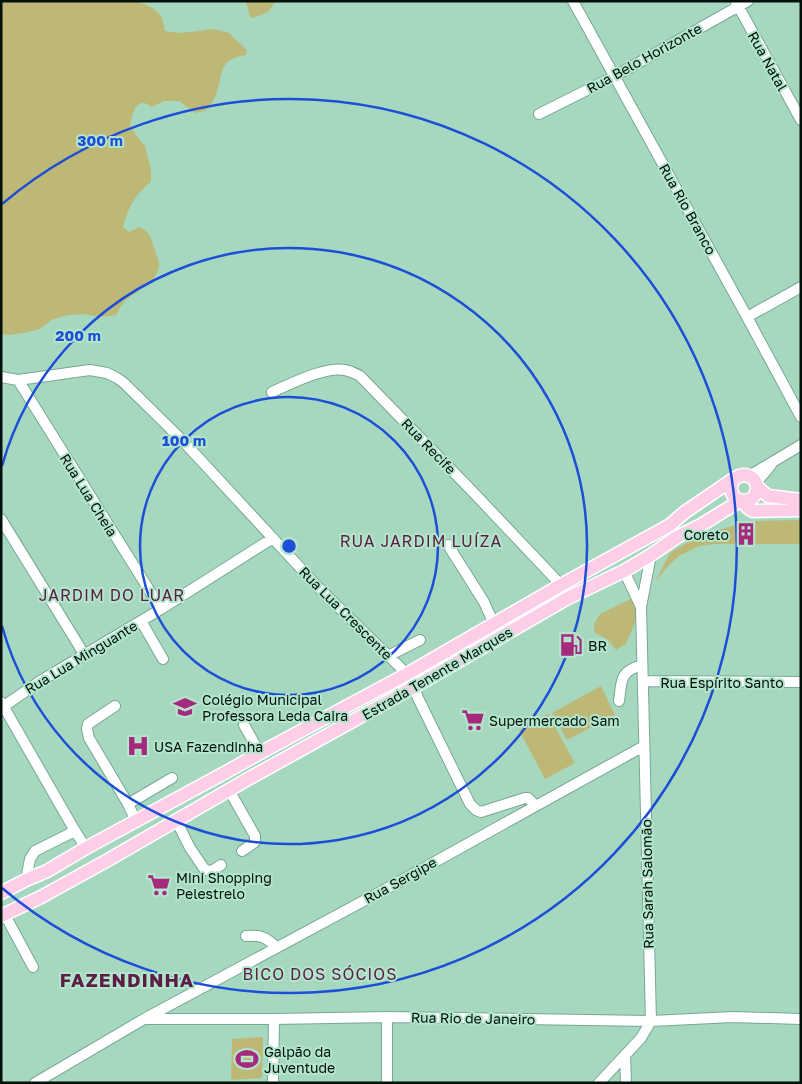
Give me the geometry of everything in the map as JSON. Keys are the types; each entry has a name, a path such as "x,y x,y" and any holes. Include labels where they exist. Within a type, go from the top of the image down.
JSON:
{"main road":[{"path":"801,500 768,496 744,475 735,478 730,489 734,496 753,510 801,510"},
{"name":"Estrada Tenente Marques","path":"1,893 47,871 407,674 561,585 670,525 685,512 735,478"},
{"path":"742,501 746,502 756,495 754,482"},
{"name":"Estrada Tenente Marques","path":"3,915 41,897 568,598 624,571 677,537 742,501"},
{"path":"624,571 622,556 643,544 649,537"}],"street":[{"name":"Rua Rio Branco","path":"573,1 801,417"},
{"name":"Rua Belo Horizonte","path":"539,114 615,76 737,4 748,1"},
{"name":"Rua Natal","path":"737,4 801,120"},
{"path":"747,317 801,287"},
{"name":"Rua Recife","path":"272,392 332,370 344,369 360,376 561,585"},
{"name":"Rua Lua Crescente","path":"1,377 18,380 90,370 107,373 124,383 182,440 318,587 407,674"},
{"name":"Rua Lua Cheia","path":"18,380 161,609"},
{"path":"754,482 777,459 801,445"},
{"path":"1,519 84,654"},
{"name":"Rua Lua Minguante","path":"86,848 2,704 161,609 273,538"},
{"path":"448,545 484,602 494,624"},
{"path":"644,746 641,607 651,555"},
{"path":"624,571 641,607"},
{"path":"141,621 163,659"},
{"path":"388,656 420,640"},
{"path":"620,701 623,676 628,670 642,665"},
{"name":"Rua Espírito Santo","path":"643,681 801,682"},
{"path":"414,687 470,804 476,810 481,812 525,798 528,798 536,806"},
{"path":"115,706 88,724 87,729 90,738 136,821"},
{"path":"244,725 260,753"},
{"name":"Rua Sergipe","path":"35,1083 144,1018 395,884 644,746"},
{"name":"Rua Sarah Salomão","path":"644,746 651,1021"},
{"path":"128,804 172,778"},
{"path":"228,790 255,836 255,842 242,851"},
{"path":"176,820 190,848 205,870 212,871 221,865"},
{"path":"26,880 30,859 35,851 75,831"},
{"path":"3,915 34,967"},
{"path":"246,936 257,935 268,939 276,948"},
{"path":"387,1017 387,1083"},
{"name":"Rua Rio de Janeiro","path":"144,1018 274,1019 387,1017 651,1021 733,1017 801,1019"},
{"path":"273,1083 274,1019"},
{"path":"600,1083 641,1038 651,1021"},
{"path":"625,1055 626,1083"}],"shaded area":[{"path":"1,1 134,1 158,12 162,18 165,31 181,33 214,29 229,33 247,50 246,55 230,60 226,64 221,74 215,97 205,111 195,113 179,101 164,101 152,107 142,103 136,108 130,127 145,146 151,170 151,182 133,202 123,227 129,232 139,227 148,233 159,263 156,275 146,286 124,302 116,315 100,317 84,314 68,315 53,319 40,329 9,335 1,334"},
{"path":"246,1 276,1 268,12 253,18 250,17"},
{"path":"801,520 801,544 716,544 699,546 679,556 655,582 670,553 700,535 751,521"},
{"path":"631,599 634,602 636,620 626,644 616,650 608,640 594,632 594,624 600,614"},
{"path":"601,686 615,715 567,740 552,713"},
{"path":"548,714 575,763 545,779 519,730"},
{"name":"Galpão da Juventude","path":"263,1037 262,1078 231,1080 232,1039"}],"place":[{"name":"Coreto","path":"746,534"},
{"name":"BR","path":"571,645"},
{"name":"Colégio Municipal Professora Leda Caira","path":"185,707"},
{"name":"Supermercado Sam","path":"473,720"},
{"name":"USA Fazendinha","path":"138,746"},
{"name":"Mini Shopping Pelestrelo","path":"159,885"},
{"name":"Galpão da Juventude","path":"247,1059"}],"district":[{"name":"RUA JARDIM LUÍZA","path":"421,541"},
{"name":"JARDIM DO LUAR","path":"112,595"},
{"name":"BICO DOS SÓCIOS","path":"320,974"},
{"name":"FAZENDINHA","path":"127,979"}]}
